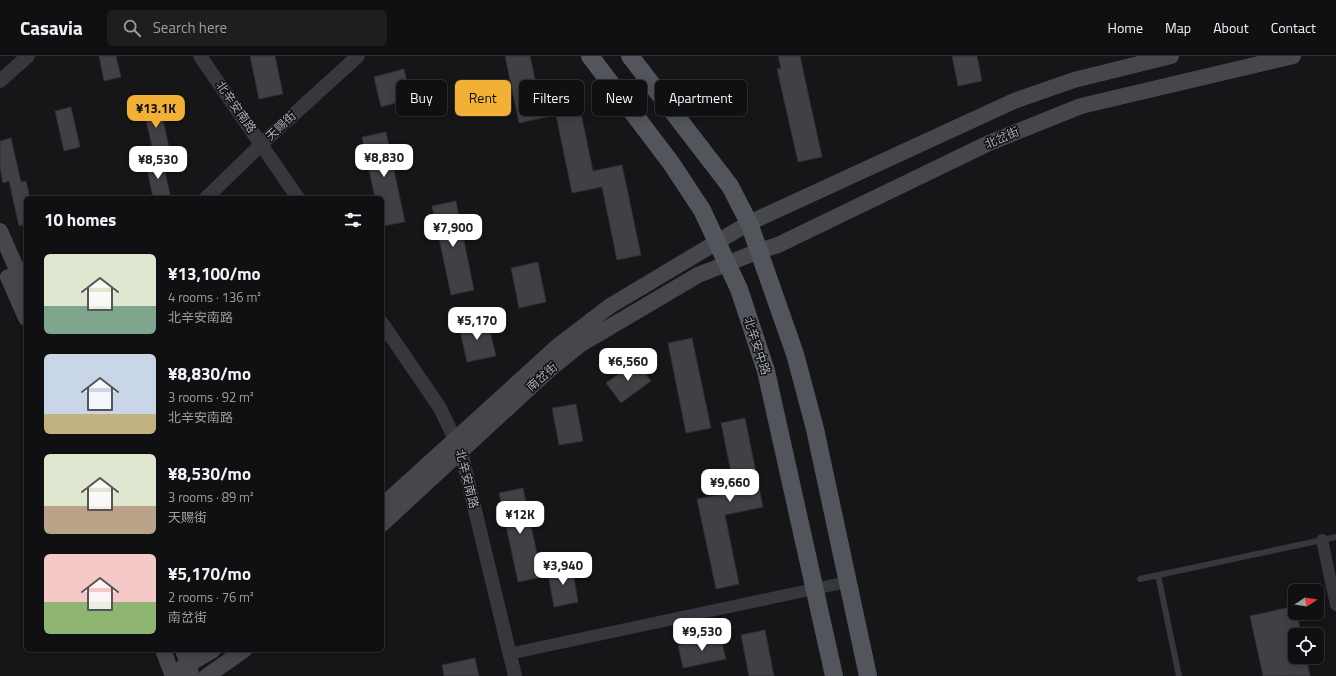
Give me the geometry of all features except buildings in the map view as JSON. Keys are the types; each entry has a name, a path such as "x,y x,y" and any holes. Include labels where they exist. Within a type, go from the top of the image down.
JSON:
{"main road":[{"name":"北辛安中路","path":"590,56 671,163 702,210 739,288 766,372 834,676"},
{"path":"630,56 730,186 749,223 795,354 814,429 868,676"},
{"path":"717,242 749,223 1014,101 1074,80 1172,56"},
{"name":"北岔街","path":"727,265 759,251 778,245 989,143 1080,106 1293,56"},
{"path":"0,231 24,285"},
{"name":"南岔街","path":"384,522 559,345 610,306 717,242"},
{"path":"0,259 24,313"},
{"name":"南岔街","path":"384,504 458,446 581,344 698,275 727,265"},
{"path":"164,652 172,675 188,663 209,652"},
{"path":"207,676 241,652"}],"street":[{"path":"0,81 28,56"},
{"name":"北辛安南路","path":"200,56 297,196"},
{"name":"天赐街","path":"208,196 262,144 358,56"},
{"name":"北辛安南路","path":"384,326 440,408 458,446 515,676"},
{"path":"1322,540 1336,605"},
{"path":"509,654 847,582"}],"lane":[{"path":"1140,579 1336,537"},
{"path":"1158,575 1179,676"}]}
